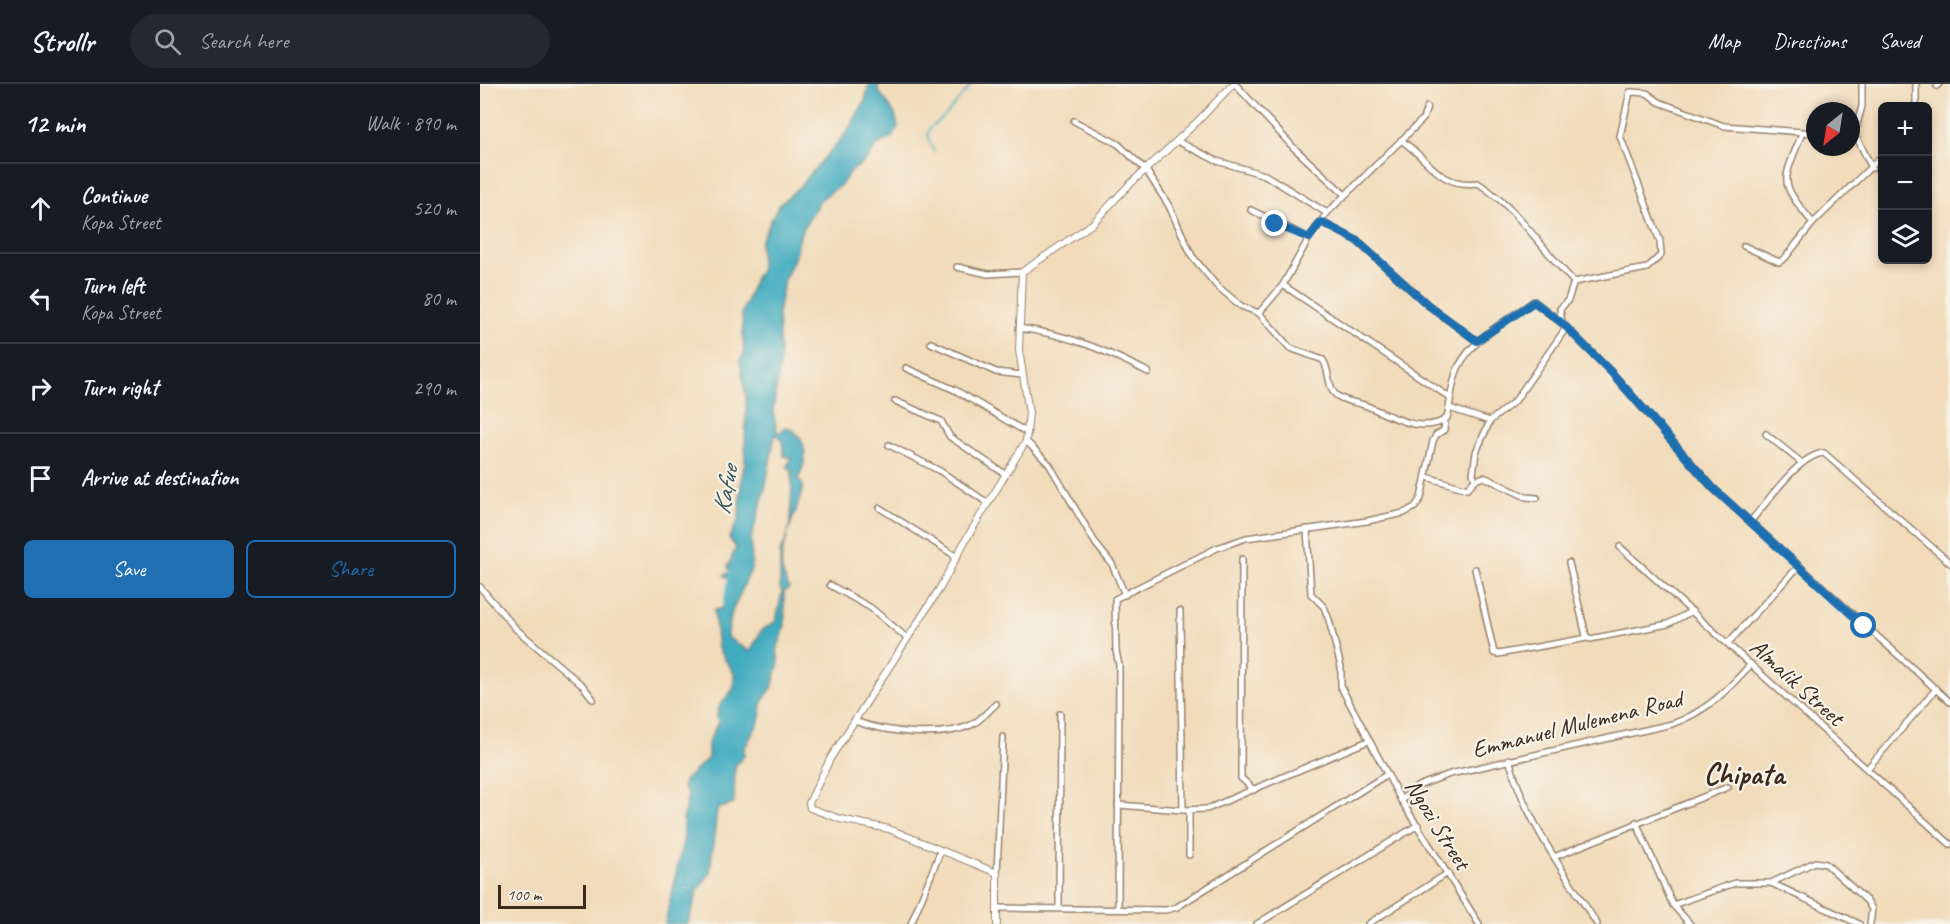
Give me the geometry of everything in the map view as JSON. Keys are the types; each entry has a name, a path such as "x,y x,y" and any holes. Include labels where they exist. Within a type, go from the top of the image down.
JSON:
{"street":[{"path":"957,267 988,274 1022,272 1092,224 1234,84 1293,147 1344,194"},
{"path":"1860,112 1862,84"},
{"path":"1916,84 1916,102"},
{"path":"1574,282 1647,268 1660,255 1660,241 1620,136 1630,92 1647,93 1659,102 1724,126 1806,133"},
{"path":"1259,313 1283,285 1309,238 1327,213 1423,119 1427,107"},
{"path":"1074,121 1118,144 1146,170 1169,206 1198,265 1230,298 1259,313 1290,348 1323,360 1333,392 1338,397 1367,406 1404,422 1436,423 1447,418"},
{"path":"1802,133 1786,176 1786,190 1813,223"},
{"path":"1401,140 1435,171 1454,183 1461,185 1478,183 1492,193 1529,227 1574,282"},
{"path":"1177,141 1217,161 1264,175 1327,213"},
{"path":"1860,148 1872,168"},
{"path":"1744,246 1779,262 1792,252 1813,223 1878,161"},
{"path":"1251,210 1309,238"},
{"path":"1321,222 1356,240 1441,316 1477,341"},
{"path":"997,873 889,829 840,819 810,808 817,783 940,588 1026,441 1029,413 1022,375 1019,328 1022,272"},
{"path":"1475,480 1473,474 1476,452 1490,421 1515,401 1564,326 1560,309 1568,300 1574,282"},
{"path":"1283,285 1449,397"},
{"path":"1118,908 1119,665 1115,599 1217,548 1255,536 1367,521 1404,513 1419,503 1427,477 1433,441 1436,435 1444,430 1449,397 1459,368 1477,341 1534,302 1564,326 1635,397 1694,468 1750,522 1950,702"},
{"path":"1019,328 1053,333 1094,345 1148,372"},
{"path":"931,343 996,372 1022,375"},
{"path":"906,368 955,390 1028,433"},
{"path":"895,401 941,421 950,436 1005,474"},
{"path":"1449,408 1490,421"},
{"path":"1766,434 1802,463"},
{"path":"1026,441 1049,464 1096,544 1112,564 1125,595"},
{"path":"889,445 940,471 988,503"},
{"path":"1750,522 1802,463 1817,454 1831,457 1950,563"},
{"path":"1427,477 1467,489 1475,480 1484,477 1526,496 1537,498"},
{"path":"880,508 957,557"},
{"name":"Ngozi Street","path":"1307,528 1311,594 1324,607 1329,620 1341,667 1341,687 1386,775 1479,924"},
{"name":"Almalik Street","path":"1620,547 1950,844"},
{"path":"1242,559 1241,778 1254,790"},
{"path":"1569,563 1587,638"},
{"path":"1728,643 1798,567"},
{"path":"1475,569 1494,653 1498,654 1668,624 1692,611"},
{"path":"830,585 870,608 907,638"},
{"path":"480,587 516,629 583,686 593,699"},
{"path":"1180,610 1186,810 1190,855"},
{"name":"Emmanuel Mulemena Road","path":"1401,800 1418,786 1436,779 1509,759 1672,724 1691,717 1722,697 1751,664"},
{"path":"1867,769 1936,689"},
{"path":"854,721 871,727 933,734 972,725 996,704"},
{"path":"1059,907 1060,714"},
{"path":"997,924 1003,736"},
{"path":"1118,805 1186,810 1207,809 1368,741"},
{"path":"1509,759 1524,807 1597,924"},
{"path":"997,908 1166,910 1177,907 1386,775"},
{"path":"1554,857 1636,822 1728,787"},
{"path":"1636,822 1673,905 1690,924"},
{"path":"1257,924 1418,825"},
{"path":"911,924 941,850"},
{"path":"1771,883 1815,862 1826,864 1867,901 1872,909 1870,924"},
{"path":"1368,924 1448,873"},
{"path":"1673,905 1735,883 1771,883 1859,924"}],"water":[{"path":"869,84 879,84 878,90 895,114 898,127 891,138 877,145 868,159 849,173 842,184 820,200 801,232 796,254 784,281 778,312 780,361 773,411 777,431 780,433 785,427 799,436 802,442 805,456 798,479 803,485 788,534 791,517 792,471 787,466 791,458 784,456 782,441 775,434 765,490 751,539 752,567 732,612 727,637 750,652 761,631 776,621 782,593 780,551 785,543 782,570 789,588 784,592 785,625 777,650 779,662 772,688 763,700 759,722 744,749 744,756 735,766 734,804 717,809 710,873 698,890 688,924 665,924 684,837 683,819 688,795 683,787 684,781 708,758 708,743 719,720 716,718 720,705 734,688 734,673 718,649 714,610 721,609 732,595 731,580 724,575 730,572 728,566 736,548 729,538 739,519 741,481 745,462 746,397 740,361 744,354 742,313 754,280 761,269 760,243 778,206 800,186 847,132 865,101"}],"waterway":[{"path":"934,153 928,136 929,129 946,115 972,84"},
{"name":"Kafue","path":"727,609 734,572"}],"district":[{"name":"Chipata","path":"1744,774"}],"route":[{"path":"1275,224 1309,238 1321,222 1345,232 1448,322 1477,341 1534,302 1562,323 1612,373 1668,434 1713,488 1864,626"}]}
